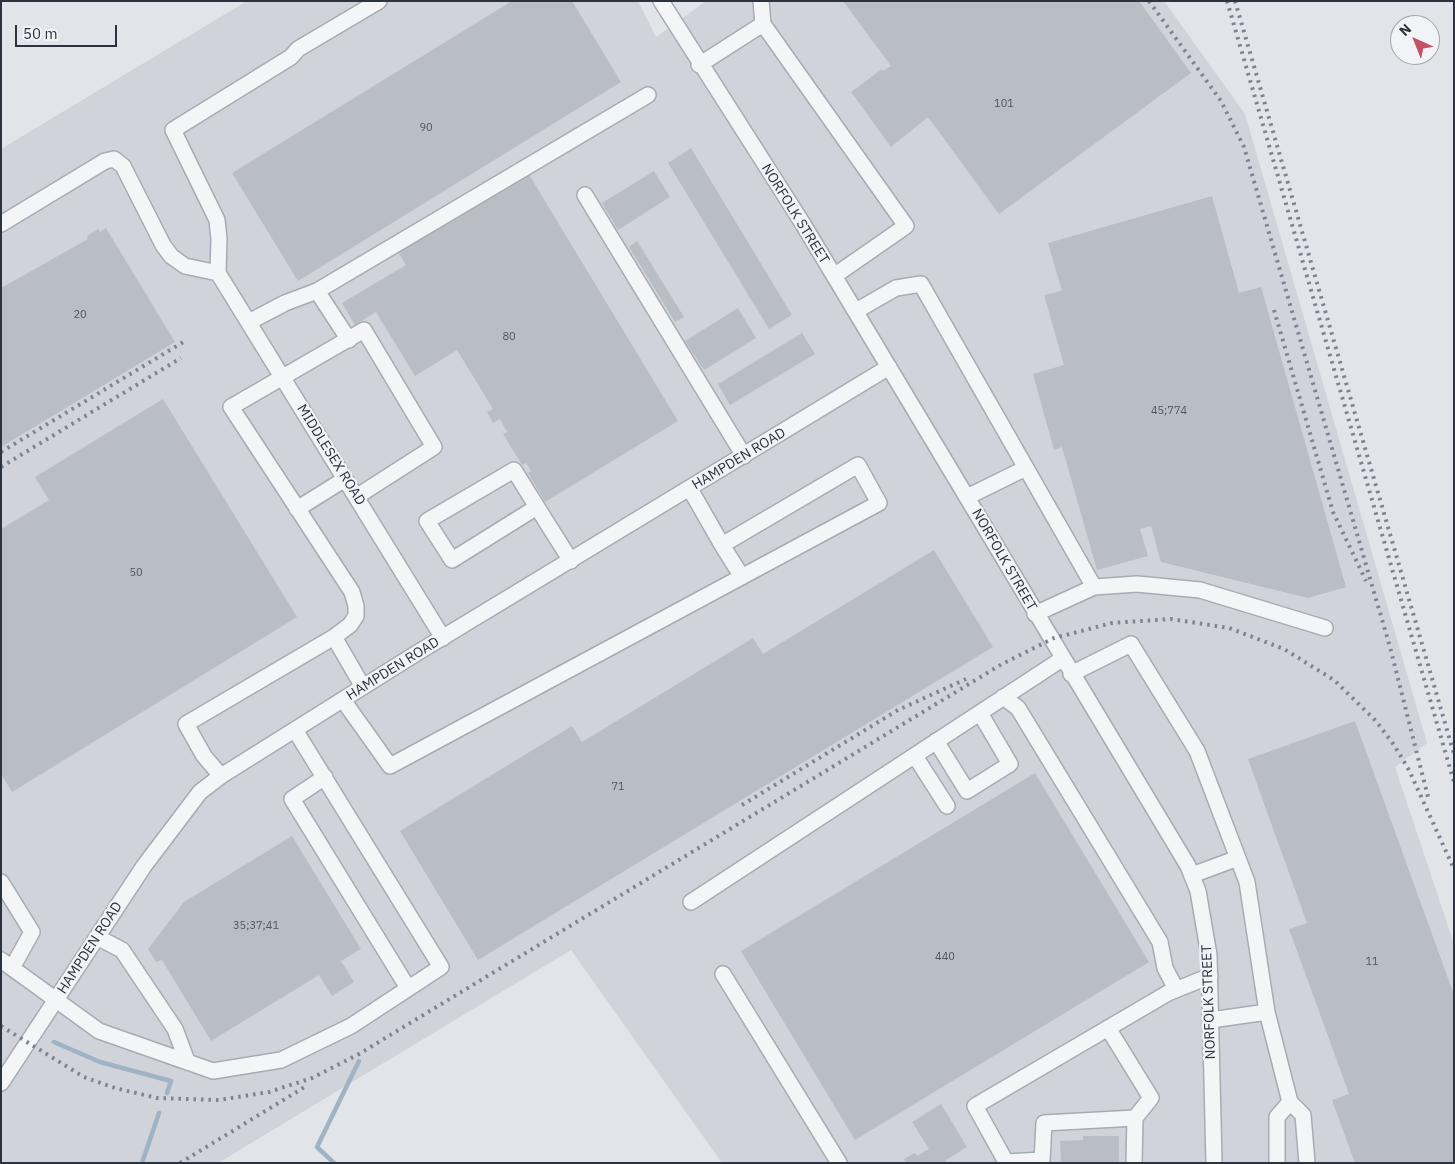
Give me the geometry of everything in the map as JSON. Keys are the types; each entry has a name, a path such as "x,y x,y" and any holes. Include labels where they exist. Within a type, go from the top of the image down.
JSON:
{"street":[{"path":"1,224 105,161 114,159 123,166 163,245 171,256 185,266 218,273 220,238 217,220 173,130 379,1"},
{"name":"NORFOLK STREET","path":"661,1 889,366 1035,614 1173,840 1192,875 1198,891 1209,955 1214,1163"},
{"path":"761,1 763,24 906,226 834,276"},
{"path":"699,64 763,24"},
{"path":"249,322 285,303 317,291 648,94"},
{"path":"585,194 744,456"},
{"name":"MIDDLESEX ROAD","path":"218,273 443,638"},
{"path":"856,312 896,288 921,284 1094,588"},
{"path":"317,291 349,340"},
{"path":"222,776 204,756 186,724 334,637 350,625 356,616 356,606 352,592 231,407 364,330 434,447 356,497"},
{"name":"HAMPDEN ROAD","path":"3,1075 169,830 200,792 222,776 363,687 889,366"},
{"path":"343,700 390,766 879,503 858,465 722,545"},
{"path":"967,497 1026,468"},
{"path":"537,507 452,560 427,521 514,470 571,561"},
{"path":"297,509 345,479"},
{"path":"690,489 742,577"},
{"path":"1035,614 1094,588 1137,584 1200,590 1325,628"},
{"path":"334,637 363,687"},
{"path":"1071,674 1131,644 1197,751 1247,882 1267,1012 1290,1102 1303,1115 1307,1163"},
{"path":"691,902 1062,659"},
{"path":"1003,698 1018,708 1160,942 1165,968 1176,989"},
{"path":"936,741 967,791 1010,764 980,713"},
{"path":"1,882 32,932 7,964 99,1030 213,1070 280,1060 351,1026 441,967 295,730"},
{"path":"915,756 947,806"},
{"path":"325,777 292,799 408,988"},
{"path":"1192,875 1238,858"},
{"path":"97,937 122,950 174,1029 187,1061"},
{"path":"723,974 839,1163"},
{"path":"1135,1118 1044,1123 1042,1160 1006,1162 975,1106 1176,989 1210,976"},
{"path":"1211,1020 1267,1012"},
{"path":"1108,1028 1151,1098 1135,1118 1134,1163"},
{"path":"1277,1163 1277,1117 1290,1102"}],"shaded area":[{"path":"247,1 638,1 656,37 706,1 1164,1 1245,114 1427,743 1395,767 1454,944 1454,1163 722,1163 571,950 218,1163 1,1163 1,149"}],"building":[{"path":"512,1 572,1 621,82 298,281 232,173"},
{"path":"843,1 1139,1 1191,73 999,214 928,117 891,147 851,92 882,69 883,71 891,66"},
{"path":"691,148 792,315 769,329 668,163"},
{"path":"654,171 670,197 618,230 602,203"},
{"path":"528,173 678,421 545,502 528,473 531,471 526,463 522,465 503,434 507,432 500,419 493,423 487,412 493,409 457,350 415,376 376,312 355,325 342,303 406,265 398,252"},
{"path":"1212,196 1239,293 1261,287 1346,587 1308,598 1161,562 1151,526 1140,529 1148,556 1097,570 1062,447 1054,450 1033,374 1064,365 1044,295 1062,291 1048,243"},
{"path":"106,228 175,342 1,447 1,288 88,239 87,236 98,229 100,232"},
{"path":"637,241 684,317 675,322 629,247"},
{"path":"738,308 756,338 704,370 685,341"},
{"path":"802,333 815,354 730,405 718,384"},
{"path":"163,399 297,617 12,792 1,774 1,529 49,500 35,477"},
{"path":"934,550 993,647 478,960 400,831 572,726 582,742 753,638 763,654"},
{"path":"1355,721 1454,995 1454,1163 1355,1163 1332,1100 1349,1094 1289,929 1307,923 1248,759"},
{"path":"1035,773 1149,962 855,1140 741,951"},
{"path":"292,836 361,949 341,961 354,982 332,996 319,975 211,1041 162,960 156,962 148,949 184,902"},
{"path":"941,1104 967,1147 946,1160 946,1163 906,1163 904,1159 915,1153 917,1156 929,1149 912,1122"},
{"path":"1083,1136 1119,1136 1119,1163 1061,1163 1060,1141 1083,1140"}],"waterway":[{"path":"54,1042 100,1062 171,1081 167,1093"},
{"path":"334,1163 317,1147 359,1061"},
{"path":"142,1163 159,1113"}],"railway":[{"path":"1149,1 1221,101 1244,147 1390,647 1428,797"},
{"path":"1227,1 1454,782"},
{"path":"1235,1 1454,754"},
{"path":"1274,310 1333,512 1366,581"},
{"path":"1,452 185,341"},
{"path":"1,467 181,358"},
{"path":"1,1026 84,1077 115,1088 157,1098 219,1100 269,1092 312,1078 359,1054 1002,664 1054,638 1112,623 1171,619 1229,628 1284,649 1334,680 1376,721 1394,745 1409,770 1454,869"},
{"path":"742,805 898,710 966,679"},
{"path":"180,1163 308,1085"}]}
